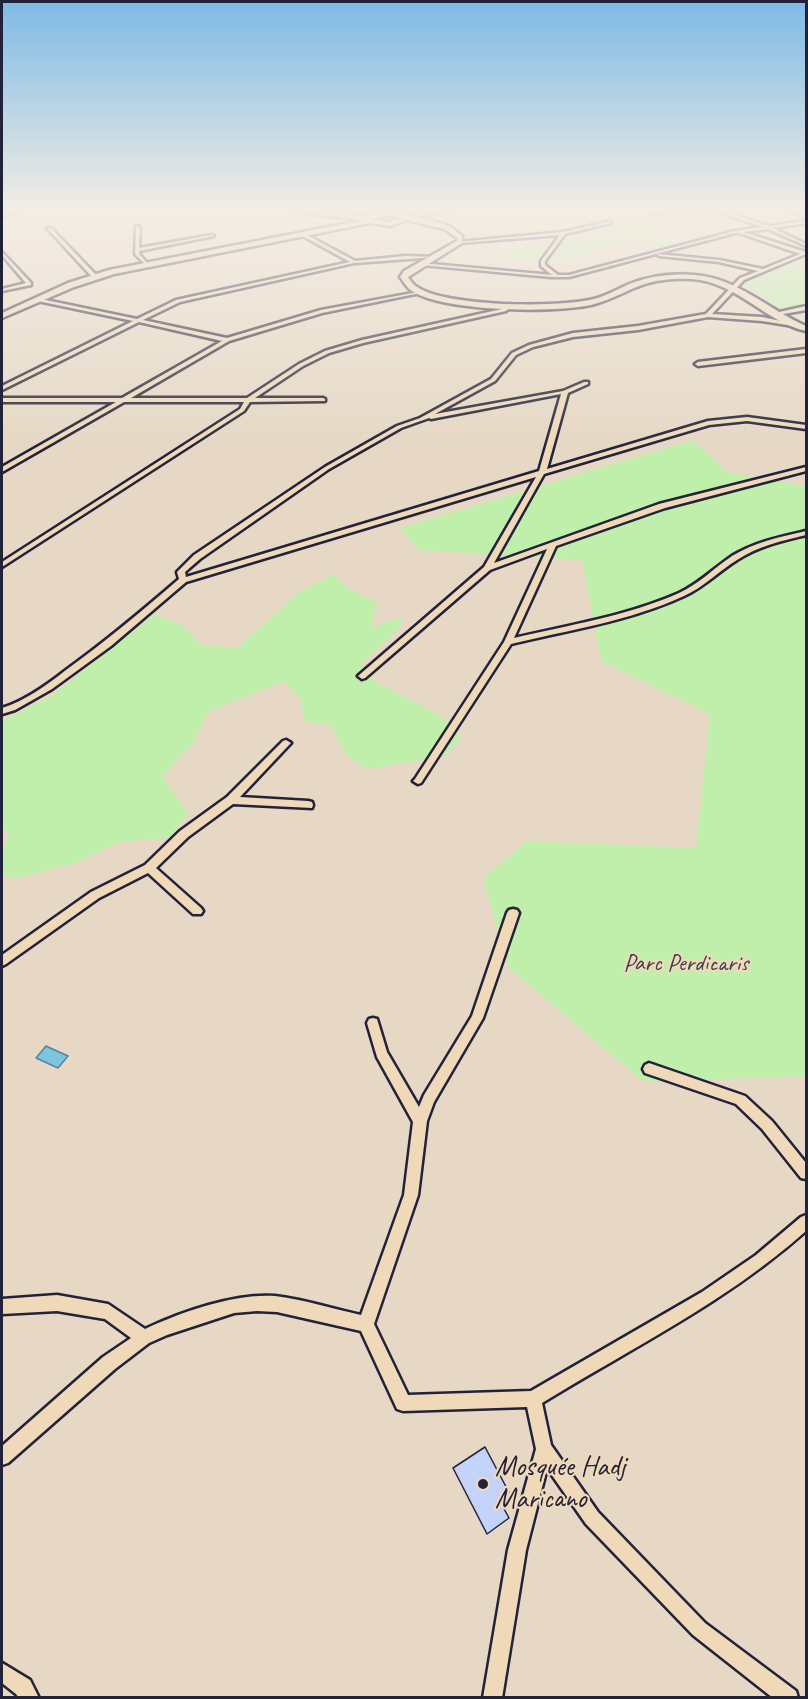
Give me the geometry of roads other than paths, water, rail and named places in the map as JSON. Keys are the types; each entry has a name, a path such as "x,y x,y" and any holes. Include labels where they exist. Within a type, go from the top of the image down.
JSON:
{"street":[{"path":"2,316 61,290"},
{"path":"2,388 166,306 225,290"},
{"path":"415,290 441,299 509,306 587,303 609,298 625,290"},
{"path":"708,315 729,290"},
{"path":"735,290 804,327"},
{"path":"2,470 226,340 260,328 321,312 418,293"},
{"path":"39,299 226,340"},
{"path":"2,565 242,410 248,401 301,365 327,352 362,342 504,310 509,306"},
{"path":"777,313 807,308"},
{"path":"422,419 493,380 510,358 531,346 573,335 638,328 708,315 756,318 804,327"},
{"path":"698,364 807,351"},
{"path":"183,580 181,572 197,556 327,468 399,427 422,419 565,392 586,383"},
{"path":"362,676 487,568 543,471 565,392"},
{"path":"2,400 323,400"},
{"path":"2,711 12,708 66,674 108,644 183,580 708,423 747,419 807,428"},
{"path":"487,568 662,506 807,469"},
{"path":"508,642 624,613 679,595 700,585 747,551 772,541 807,533"},
{"path":"418,781 508,642 554,545"},
{"path":"2,961 94,895 149,868 184,834 231,800 286,743"},
{"path":"231,800 308,805"},
{"path":"149,868 196,911"},
{"path":"513,913 477,1017 434,1090 420,1121 411,1195 366,1324 403,1403 506,1401 533,1398 678,1315 760,1261 807,1222"},
{"path":"373,1023 381,1053 420,1121"},
{"path":"650,1069 740,1100 756,1113 807,1173"},
{"path":"2,1306 57,1303 108,1312 144,1338"},
{"path":"2,1457 109,1363 144,1338 164,1328 234,1305 257,1304 277,1304 366,1324"},
{"path":"533,1398 544,1449 592,1518 699,1629 789,1698"},
{"path":"492,1698 517,1550 544,1449"},
{"path":"2,1672 23,1688 30,1698"}],"water":[{"path":"46,1046 68,1056 58,1068 36,1058"}],"place":[{"name":"Mosquée Hadj Maricano","path":"483,1484"}],"park label":[{"name":"Parc Perdicaris","path":"686,964"}]}
